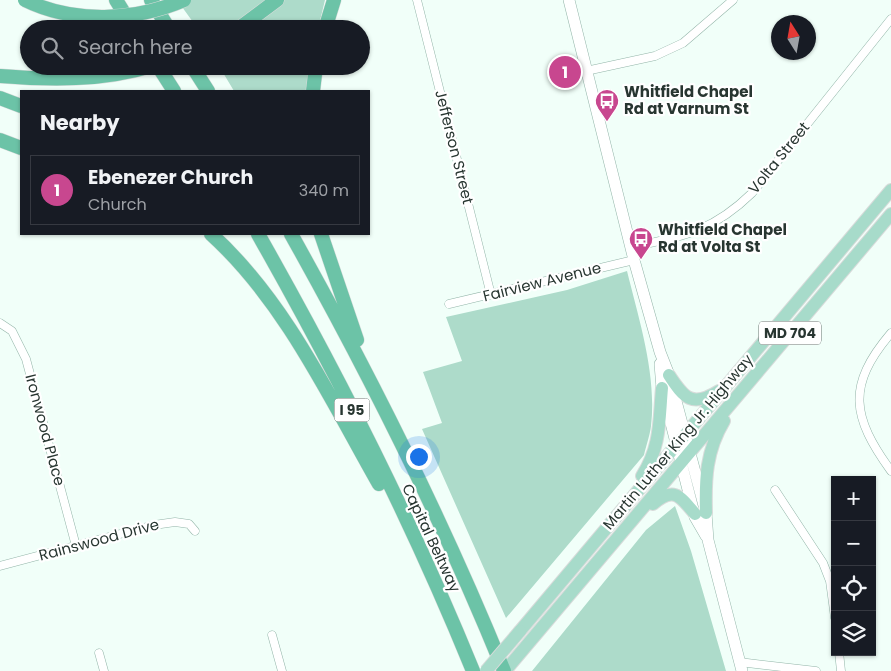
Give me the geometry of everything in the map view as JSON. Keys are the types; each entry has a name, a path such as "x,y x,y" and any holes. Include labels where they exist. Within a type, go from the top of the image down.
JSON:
{"highway":[{"path":"25,0 58,11 88,17 147,13 184,0"},
{"path":"116,0 128,20"},
{"path":"151,0 163,20"},
{"path":"250,20 278,0"},
{"path":"328,20 334,0"},
{"path":"0,76 67,79 102,75"},
{"path":"164,75 173,90"},
{"path":"198,75 207,90"},
{"path":"313,90 315,75"},
{"path":"0,98 20,106"},
{"path":"0,140 20,148"},
{"path":"199,235 234,266 275,308"},
{"path":"212,235 238,262 275,308 320,380 437,590"},
{"name":"Capital Beltway","path":"259,235 327,359 406,519 473,671"},
{"name":"Capital Beltway","path":"292,235 368,374 459,566 504,671"},
{"path":"321,235 368,374"}],"main road":[{"name":"Martin Luther King Jr. Highway","path":"486,671 891,190"},
{"name":"Martin Luther King Jr. Highway","path":"504,671 891,214"},
{"path":"669,375 682,394 695,400 709,397 725,386"},
{"path":"623,508 654,455 660,432 662,388"},
{"path":"700,513 711,447 716,433 743,389"},
{"path":"633,520 659,498 671,494 682,498 700,513"}],"street":[{"name":"Jefferson Street","path":"417,0 491,295"},
{"path":"569,0 634,260 660,352 669,375 681,440"},
{"path":"586,71 642,59 674,48 696,34 733,0"},
{"name":"Volta Street","path":"631,247 694,232 713,224 732,212 752,192 891,19"},
{"name":"Fairview Avenue","path":"450,304 634,260"},
{"name":"Ironwood Place","path":"0,323 12,331 25,353 76,546"},
{"path":"891,333 866,366 859,390 860,408 865,426 891,471"},
{"path":"660,352 662,388 681,440 741,666 816,671"},
{"path":"775,490 823,563 830,581 834,611"},
{"name":"Rainswood Drive","path":"0,566 168,522 189,524 195,530"},
{"path":"272,635 282,671"},
{"path":"99,653 104,671"},
{"path":"839,656 841,671"}],"green space":[{"path":"177,0 325,0 320,20 191,20"},
{"path":"224,75 310,75 308,90 233,90"},
{"path":"627,271 646,348 651,387 651,426 644,455 506,618 422,429 442,423 423,372 462,361 446,317 567,290"},
{"path":"675,506 691,551 726,671 532,671 646,530"}],"place":[{"name":"Ebenezer Church","path":"565,72"},
{"name":"Whitfield Chapel Rd at Varnum St","path":"607,122"},
{"name":"Whitfield Chapel Rd at Volta St","path":"641,260"}]}
